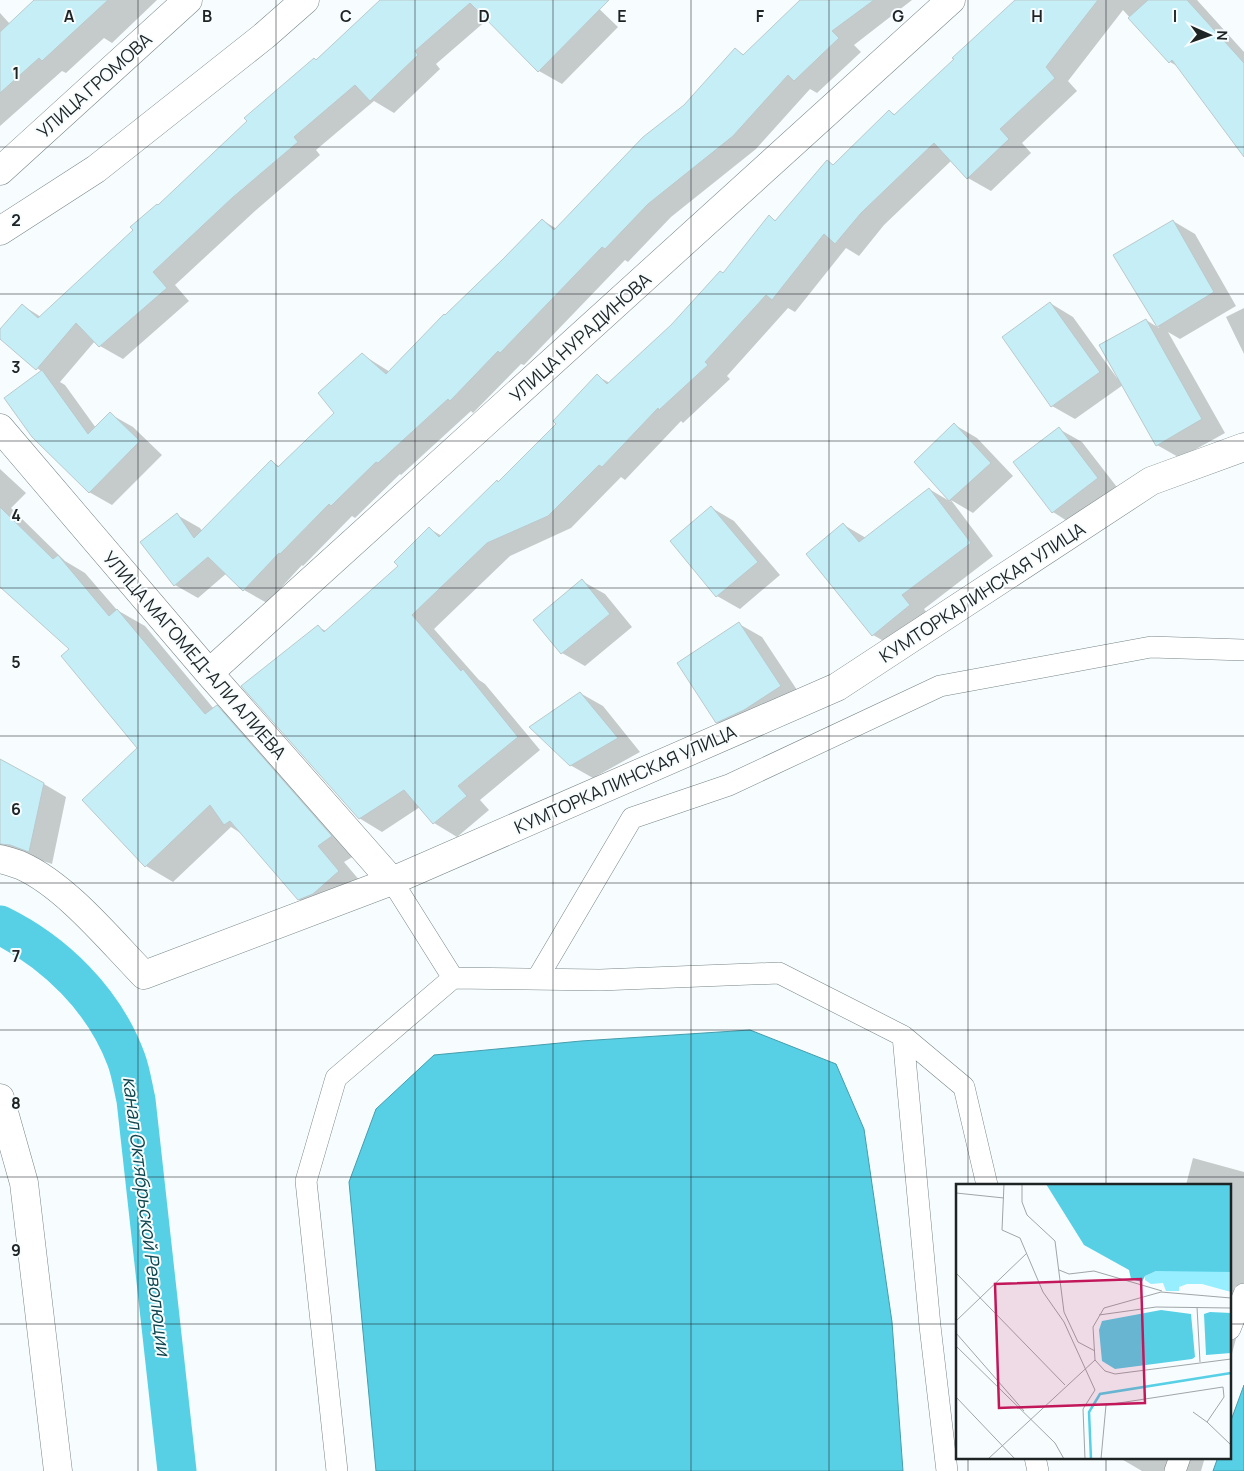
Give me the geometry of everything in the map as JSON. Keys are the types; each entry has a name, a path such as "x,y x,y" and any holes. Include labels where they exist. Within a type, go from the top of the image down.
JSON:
{"street":[{"name":"УЛИЦА ГРОМОВА","path":"0,171 188,0"},
{"path":"0,231 96,170 264,36 305,0"},
{"name":"УЛИЦА НУРАДИНОВА","path":"209,673 951,0"},
{"name":"УЛИЦА МАГОМЕД-АЛИ АЛИЕВА","path":"0,428 209,673 392,881"},
{"name":"КУМТОРКАЛИНСКАЯ УЛИЦА","path":"0,859 23,867 50,883 73,901 144,975 392,881 837,687 1151,481 1244,447"},
{"path":"0,1098 24,1183 58,1471"}],"lane":[{"path":"537,979 632,818 729,785 940,686 1151,647 1244,650"},
{"path":"392,881 453,978"},
{"path":"337,1471 306,1181 336,1078 453,978 600,980 779,972 904,1036 964,1087 987,1184"},
{"path":"904,1036 930,1326 947,1471"},
{"path":"1232,1324 1244,1294"},
{"path":"1035,1458 1038,1471"},
{"path":"1175,1471 1180,1458"}],"water":[{"path":"750,1030 836,1064 864,1129 892,1322 903,1471 376,1471 349,1182 376,1109 434,1055 581,1041"},
{"path":"1244,1385 1244,1471 1213,1471 1218,1458 1232,1458 1232,1418"}],"building":[{"path":"34,0 108,0 42,61 39,58 0,93 0,32"},
{"path":"380,0 609,0 538,72 470,3 415,51 418,55 370,101 355,85 294,137 298,142 232,198 153,272 167,288 99,347 76,323 36,370 0,339 0,329 22,304 38,318 133,230 130,227 158,205 247,121 244,118 314,58 316,60"},
{"path":"800,0 874,0 832,31 839,38 794,81 788,75 733,136 648,204 605,249 602,247 500,353 498,351 450,401 448,399 378,463 376,462 331,506 329,504 243,591 208,557 174,586 140,542 177,513 194,538 271,460 278,467 334,413 318,393 362,353 386,374 444,314 503,259 542,219 554,230 643,137 684,105 735,48 743,55"},
{"path":"1015,0 1098,0 1046,67 1055,78 1000,129 1009,139 967,179 934,143 861,213 835,244 824,234 772,300 766,295 705,362 708,365 659,410 658,408 602,467 599,465 548,516 487,543 412,615 461,671 463,669 518,737 458,786 467,796 433,824 404,790 359,819 241,686 318,625 324,632 398,566 394,562 429,527 439,537 556,424 553,421 597,374 607,384 671,325 720,271 723,273 769,215 775,221 827,160 833,165 889,110 894,115"},
{"path":"1148,0 1187,0 1244,63 1244,157 1172,60 1169,63 1128,18"},
{"path":"1173,220 1214,292 1157,327 1113,255"},
{"path":"1050,302 1100,372 1051,407 1002,337"},
{"path":"1146,319 1202,419 1156,446 1099,345"},
{"path":"42,370 88,434 110,412 140,441 89,493 32,437 4,398"},
{"path":"954,423 991,463 949,501 914,462"},
{"path":"1059,427 1098,478 1052,513 1013,462"},
{"path":"929,488 971,543 902,595 910,605 872,636 806,554 843,523 859,542"},
{"path":"711,506 758,562 716,597 670,541"},
{"path":"0,507 53,559 58,555 109,616 117,609 205,714 217,705 332,836 318,846 339,871 313,894 298,900 230,821 224,825 210,805 145,867 82,800 137,748 61,656 69,649 0,587"},
{"path":"582,579 610,614 561,654 533,620"},
{"path":"739,622 781,686 744,710 716,723 677,663"},
{"path":"580,692 618,738 570,766 529,727"},
{"path":"0,759 44,783 29,852 10,845 0,844"}],"waterway":[{"name":"канал Октябрьской Революции","path":"0,925 40,949 75,980 105,1017 117,1037 128,1064 136,1100 177,1471"}]}
